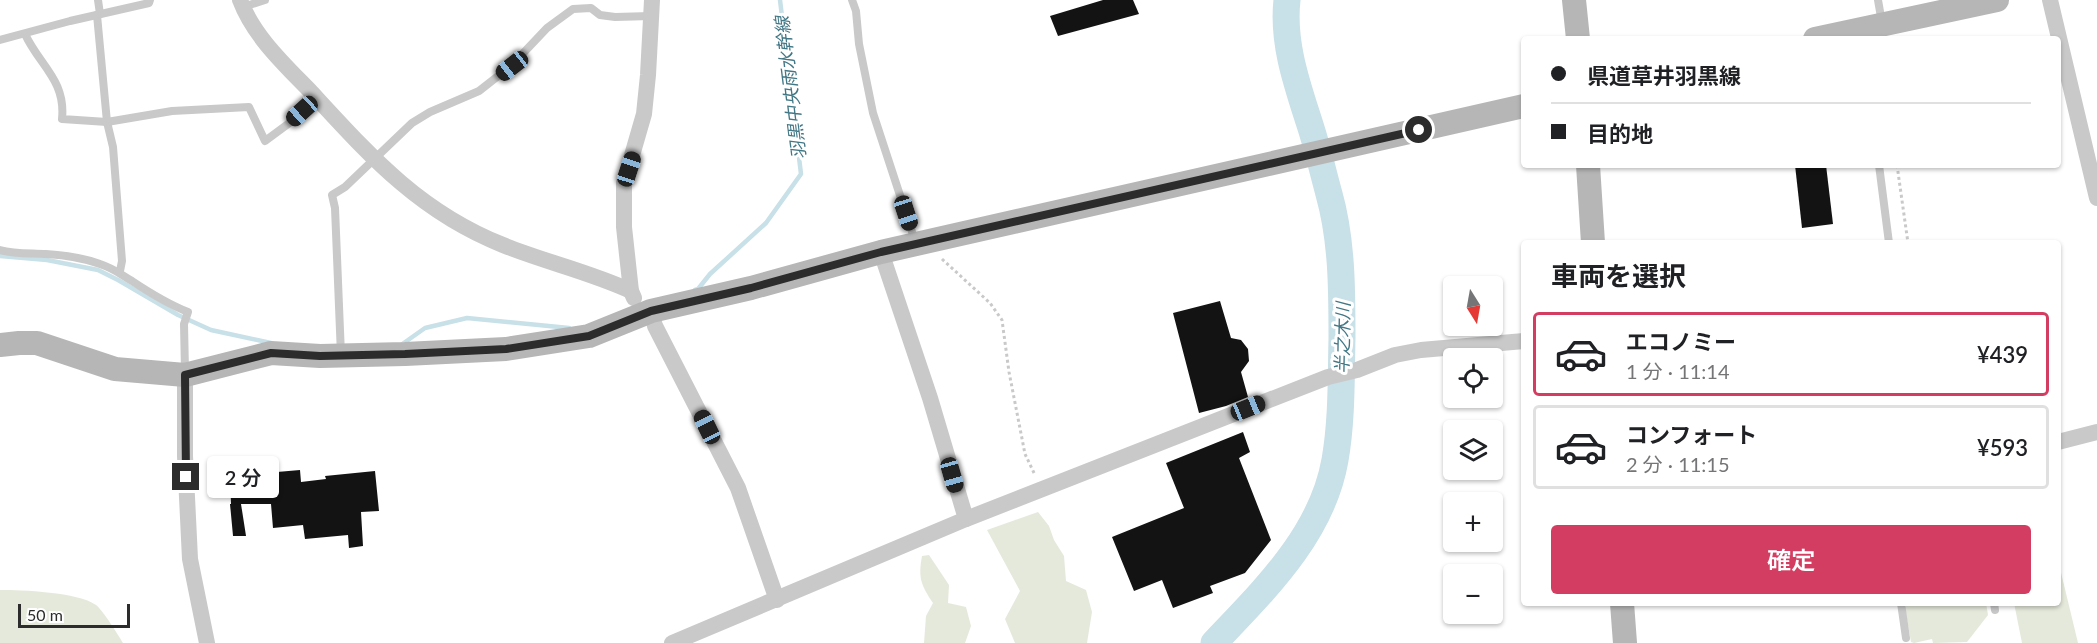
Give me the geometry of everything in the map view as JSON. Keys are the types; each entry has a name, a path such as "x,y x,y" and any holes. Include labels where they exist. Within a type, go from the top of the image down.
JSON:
{"main road":[{"path":"1574,0 1578,36"},
{"path":"1833,36 1869,30 1997,0"},
{"path":"0,345 37,343 115,369 185,375 271,353 405,354 506,349 589,336 646,313 751,288 881,252 927,246 1521,107"},
{"path":"1588,168 1593,240"},
{"path":"1622,606 1625,643"}],"street":[{"path":"2050,0 2059,36"},
{"path":"241,3 258,34 316,98 401,185 451,220 502,245 609,281 631,291"},
{"path":"651,8 644,114 624,183 624,227 631,291 655,326 738,488 777,600"},
{"path":"2061,46 2097,198"},
{"path":"881,252 930,398 966,519"},
{"path":"672,643 690,640 966,519 1328,377 1358,370 1395,355 1421,350 1521,341"},
{"path":"185,375 185,456 190,559 207,643"},
{"path":"2061,441 2097,432"}],"lane":[{"path":"98,0 107,122 114,159 122,261 120,271"},
{"path":"0,40 148,3 150,0"},
{"path":"241,3 265,0"},
{"path":"852,0 856,11 859,44 873,113 913,235 927,246"},
{"path":"1869,30 1878,0"},
{"path":"341,355 335,208 332,195 345,186 412,123 430,112 479,91 512,66 548,28 573,9 591,8 600,15 615,17 651,8"},
{"path":"25,34 55,80 63,107 62,119 107,122 172,111 249,107 265,141 288,124 316,98"},
{"path":"1879,168 1889,240"},
{"path":"0,250 47,254 99,263 120,271 124,277 143,289 188,312 184,324 185,375"},
{"path":"1901,606 1906,638"}],"path":[{"path":"1897,168 1908,240"},
{"path":"927,246 990,303 1002,320 1009,372 1026,454 1044,489"}],"shaded area":[{"path":"1038,512 1049,526 1064,556 1066,581 1086,590 1092,612 1087,643 1015,643 1005,619 1020,591 987,530"},
{"path":"929,555 949,585 948,603 966,607 971,626 965,643 924,643 926,616 933,603 923,586 920,570 922,556"},
{"path":"2061,572 2078,643 2022,643 2015,606 2061,606"},
{"path":"0,590 50,593 88,601 102,612 123,643 0,643"},
{"path":"1906,606 1986,606 1988,615 1967,642 1933,643 1932,639 1914,643 1911,642"}],"building":[{"path":"1103,0 1133,0 1139,14 1058,36 1050,16"},
{"path":"1795,168 1826,168 1833,224 1802,228"},
{"path":"1220,301 1231,338 1241,340 1248,349 1249,361 1241,372 1248,397 1199,413 1173,313"},
{"path":"1243,432 1250,452 1239,458 1271,540 1245,573 1210,586 1213,593 1173,608 1162,580 1134,591 1112,537 1184,508 1166,463"},
{"path":"300,470 301,482 326,479 325,476 375,471 379,511 361,512 363,546 349,548 348,535 305,539 303,525 273,528 271,504 231,504 230,476"},
{"path":"230,504 241,504 246,536 233,536"}],"waterway":[{"name":"羽黒中央雨水幹線","path":"695,290 766,223 801,174 780,0"},
{"name":"半之木川","path":"1214,643 1271,582 1304,537 1318,513 1328,487 1339,430 1342,338 1337,229 1316,144 1292,65 1287,33 1287,0"},
{"path":"0,256 47,260 98,270 178,315 211,330 271,343"},
{"name":"羽黒中央雨水幹線","path":"401,345 425,328 467,318 569,328"}],"route":[{"path":"186,477 185,375 271,353 320,356 506,349 589,336 651,311 751,288 881,252 1419,130"}]}
